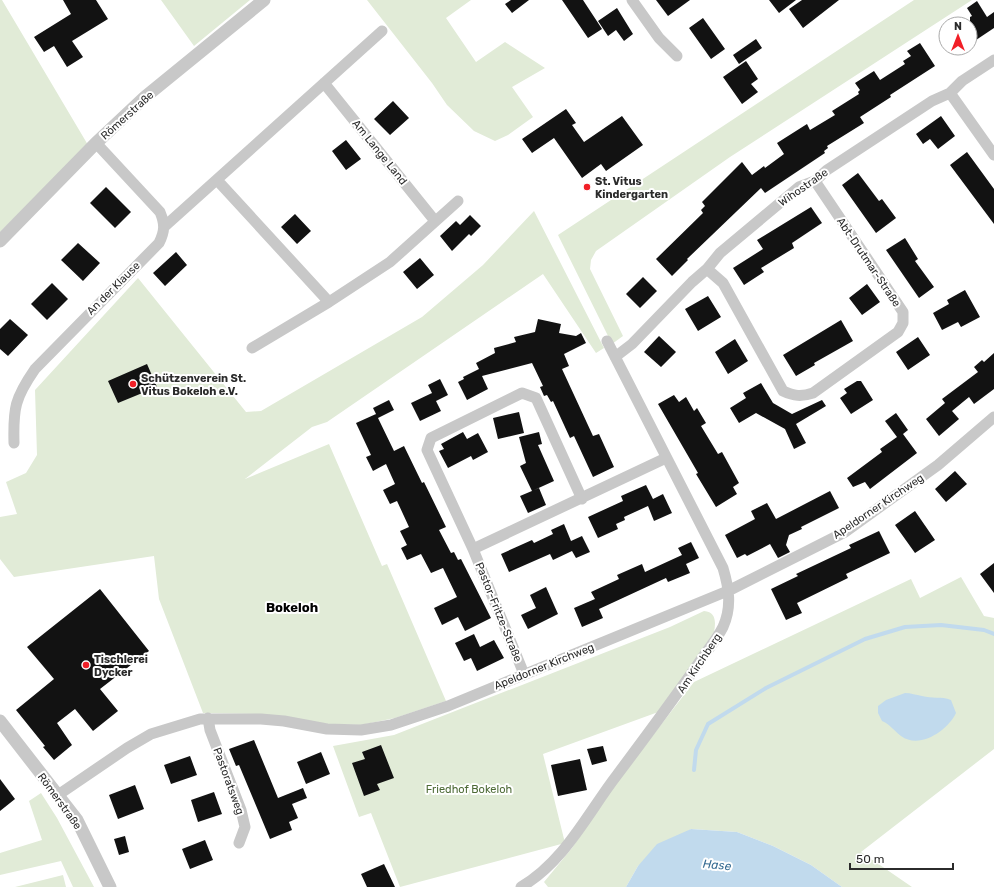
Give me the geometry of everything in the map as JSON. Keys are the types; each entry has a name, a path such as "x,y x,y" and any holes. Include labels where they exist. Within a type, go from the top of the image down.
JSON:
{"street":[{"name":"Römerstraße","path":"0,241 96,143 151,92 264,0"},
{"path":"632,0 659,38 677,56"},
{"path":"164,227 382,31"},
{"name":"Wihostraße","path":"616,357 632,344 720,253 799,187 815,181 827,170 932,101 950,93 962,82 994,60"},
{"name":"Am Lange Land","path":"324,83 435,221"},
{"path":"950,93 994,155"},
{"path":"96,143 160,212 164,221 164,227"},
{"path":"217,180 329,302"},
{"name":"Abt-Drutmar-Straße","path":"707,268 723,283 784,391 793,395 803,396 813,393 898,332 903,323 903,312 815,181"},
{"path":"252,348 329,302 390,262 458,201"},
{"name":"An der Klause","path":"14,443 13,415 16,401 23,385 34,368 159,243 164,232 164,227"},
{"name":"Am Kirchberg","path":"522,887 537,878 560,855 609,785 667,709 723,627 729,604 730,590 723,568 607,341"},
{"name":"Pastor-Fritze-Straße","path":"524,674 473,549 427,450 431,438 522,393 536,398 582,499"},
{"name":"Apeldorner Kirchweg","path":"58,795 127,748 151,734 208,718 261,719 290,722 327,729 361,730 391,725 448,706 730,590 845,532 938,465 994,417"},
{"name":"Pastor-Fritze-Straße","path":"473,549 582,499 666,458"},
{"name":"Pastoratsweg","path":"208,718 210,730 241,810 245,827 239,843"},
{"name":"Römerstraße","path":"0,721 77,820 110,887"}],"green space":[{"path":"0,0 2,0 88,145 0,232"},
{"path":"161,0 250,0 194,46"},
{"path":"367,0 471,0 446,18 476,62 505,42 545,68 512,87 533,117 508,135 495,141 474,131 447,105 432,83"},
{"path":"914,0 972,0 947,16 938,16 938,22 730,157 596,251 591,260 590,269 623,336 612,344 558,235"},
{"path":"534,211 604,348 596,353 543,274 327,422 312,427 245,479 329,444 382,566 387,564 446,701 395,718 361,725 328,724 260,714 203,713 159,599 154,556 14,577 0,559 0,517 17,514 6,482 26,473 37,455 35,390 138,278 246,412 261,411 422,317 483,265"},
{"path":"961,577 984,616 994,618 994,749 861,852 912,887 842,887 811,865 773,846 737,832 691,829 638,866 626,887 548,887 544,882 572,848 616,783 694,682 911,579 920,598"},
{"name":"Friedhof Bokeloh","path":"704,611 713,615 715,625 714,632 661,711 543,754 565,843 400,887 371,813 359,817 333,746 394,735 670,627"},
{"path":"41,793 57,818 94,887 73,887 61,861 0,875 0,853 42,840 29,801"},
{"path":"63,875 66,887 15,887"}],"water":[{"path":"905,693 951,700 956,713 947,726 933,736 916,741 908,740 882,721 878,713 878,706 886,700"},
{"name":"Hase","path":"691,829 737,832 773,846 811,865 842,887 626,887 638,866 657,844"}],"building":[{"path":"63,0 96,0 108,19 72,41 83,57 67,67 54,46 44,52 34,37 71,14"},
{"path":"511,0 529,0 512,13 505,4"},
{"path":"562,0 583,0 602,29 588,38"},
{"path":"656,0 690,0 668,16"},
{"path":"769,0 796,0 779,13"},
{"path":"802,0 839,0 803,28 789,9"},
{"path":"977,1 987,17 994,12 994,28 978,39 978,16 972,16 967,8"},
{"path":"617,8 633,34 624,41 616,30 608,36 598,21"},
{"path":"703,18 725,49 711,59 689,28"},
{"path":"756,39 762,48 739,64 733,55"},
{"path":"920,43 935,66 890,95 891,97 860,117 864,123 827,146 828,148 824,151 825,153 765,193 761,188 687,259 688,260 672,276 656,259 703,213 701,210 705,206 702,202 742,162 752,175 764,166 765,168 784,154 777,143 807,124 810,130 835,115 832,111 859,94 858,92 860,90 855,83 874,71 880,80 905,64 903,61 911,56 907,51"},
{"path":"746,61 758,79 751,84 758,92 742,104 723,77"},
{"path":"393,101 409,118 390,135 374,119"},
{"path":"566,109 576,123 572,125 584,142 622,116 643,145 606,171 601,164 582,178 554,138 532,153 522,139"},
{"path":"941,116 955,136 938,149 930,139 923,144 916,134"},
{"path":"346,140 361,159 346,170 332,151"},
{"path":"967,152 994,189 994,224 950,165"},
{"path":"858,173 879,201 882,199 896,218 876,233 842,185"},
{"path":"106,187 131,212 115,228 90,203"},
{"path":"811,207 822,223 792,243 794,248 761,268 764,272 744,285 733,268 763,249 757,240"},
{"path":"295,214 311,231 297,244 281,227"},
{"path":"470,215 481,226 471,236 469,234 452,251 440,236 456,221 460,225"},
{"path":"905,238 918,259 915,261 934,287 919,298 886,250"},
{"path":"78,243 100,263 83,281 61,260"},
{"path":"176,252 187,265 165,286 153,273"},
{"path":"420,258 434,275 417,289 403,272"},
{"path":"643,277 657,291 640,308 626,294"},
{"path":"52,283 68,299 47,320 31,304"},
{"path":"867,284 880,302 862,315 849,298"},
{"path":"965,290 980,317 961,327 958,322 942,330 933,313 949,304 947,300"},
{"path":"708,296 721,317 698,331 685,309"},
{"path":"10,319 28,335 8,356 0,349 0,329"},
{"path":"538,319 561,324 559,333 576,336 581,333 586,343 564,354 569,366 562,369 593,436 599,434 614,467 593,477 574,436 570,438 553,401 551,402 547,395 544,396 540,387 543,386 532,363 482,376 488,389 467,400 458,382 464,379 463,377 479,369 476,363 495,353 494,348 516,342 514,337 535,332"},
{"path":"841,320 853,341 814,363 815,365 796,376 783,355"},
{"path":"659,336 676,352 661,367 644,352"},
{"path":"918,337 930,355 908,370 896,352"},
{"path":"735,339 748,361 728,374 715,352"},
{"path":"994,353 994,389 974,404 969,397 952,411 959,419 939,436 926,419 945,403 942,399 978,372 974,367 982,360 984,362"},
{"name":"Schützenverein St. Vitus Bokeloh e.V.","path":"147,364 157,387 118,403 108,381"},
{"path":"440,379 448,395 436,401 441,411 420,421 411,403 432,393 428,385"},
{"path":"857,381 861,381 873,400 851,414 840,398 847,393 844,389"},
{"path":"761,383 773,403 792,414 822,400 826,406 796,424 806,443 794,449 785,429 756,413 739,423 730,408 746,398 743,393"},
{"path":"674,395 679,402 686,397 694,411 697,408 706,423 701,426 718,454 722,452 739,483 733,487 737,494 716,507 696,474 698,473 658,404"},
{"path":"389,400 394,410 378,418 394,451 404,446 446,527 439,530 451,553 454,552 458,560 461,559 491,618 465,631 458,617 442,625 434,608 457,597 443,568 431,573 421,554 407,560 401,548 407,545 400,531 409,527 397,501 390,504 383,490 395,484 386,464 373,471 366,457 371,455 356,423 376,414 373,408"},
{"path":"519,412 524,433 498,439 493,418"},
{"path":"896,413 908,430 903,434 917,453 870,489 865,482 853,487 847,478 882,452 880,449 897,437 885,421"},
{"path":"463,432 467,439 478,433 488,452 473,460 471,456 448,468 439,451 444,449 441,444"},
{"path":"539,432 542,444 538,445 554,481 532,491 520,466 526,463 519,437"},
{"path":"955,471 967,484 946,502 935,489"},
{"path":"646,485 653,499 663,494 672,513 654,521 648,506 624,517 625,520 616,524 618,529 598,538 588,517 623,501 621,496"},
{"path":"539,488 546,505 528,513 520,496"},
{"path":"830,491 839,508 801,527 802,529 789,535 786,545 790,552 778,558 770,544 747,556 745,554 737,558 725,535 755,519 751,511 767,503 776,519"},
{"path":"915,511 935,540 915,553 895,525"},
{"path":"564,524 571,541 582,536 590,552 576,558 572,551 553,560 550,554 509,572 501,554 532,540 534,543 553,534 551,530"},
{"path":"879,531 890,553 846,574 848,578 797,603 802,613 786,620 771,589 798,576 796,574 851,548 849,545"},
{"path":"691,542 699,558 686,564 690,573 668,582 666,578 599,609 603,618 582,627 574,608 595,599 591,592 619,579 617,575 642,564 645,572 682,555 678,548"},
{"path":"994,563 994,593 980,574"},
{"path":"546,587 558,614 528,629 521,615 536,608 530,595"},
{"name":"Tischlerei Dycker","path":"100,589 149,651 100,689 118,711 93,731 75,709 57,723 72,745 54,760 43,747 45,746 16,710 54,679 27,647"},
{"path":"474,634 480,647 494,640 504,658 477,671 471,658 464,661 455,643"},
{"path":"254,740 278,798 303,788 307,798 292,804 298,818 289,822 292,830 270,839 239,765 236,766 229,749"},
{"path":"381,745 394,778 377,784 380,790 364,796 352,763 365,759 362,752"},
{"path":"603,746 607,761 592,765 587,749"},
{"path":"321,752 330,774 306,784 297,762"},
{"path":"190,756 197,775 171,784 164,765"},
{"path":"580,759 587,790 558,796 551,765"},
{"path":"0,779 15,799 0,811"},
{"path":"135,785 144,809 118,819 109,795"},
{"path":"214,792 222,814 198,822 191,800"},
{"path":"125,836 129,852 119,855 114,839"},
{"path":"205,840 213,860 190,869 182,849"},
{"path":"384,864 395,887 367,887 361,874"}],"waterway":[{"path":"694,770 696,750 708,724 766,688 865,639 905,627 941,625 984,630 994,634"}],"place":[{"name":"St. Vitus Kindergarten","path":"587,187"},
{"name":"Schützenverein St. Vitus Bokeloh e.V.","path":"133,384"},
{"name":"Tischlerei Dycker","path":"86,665"}],"district":[{"name":"Bokeloh","path":"292,607"}]}
